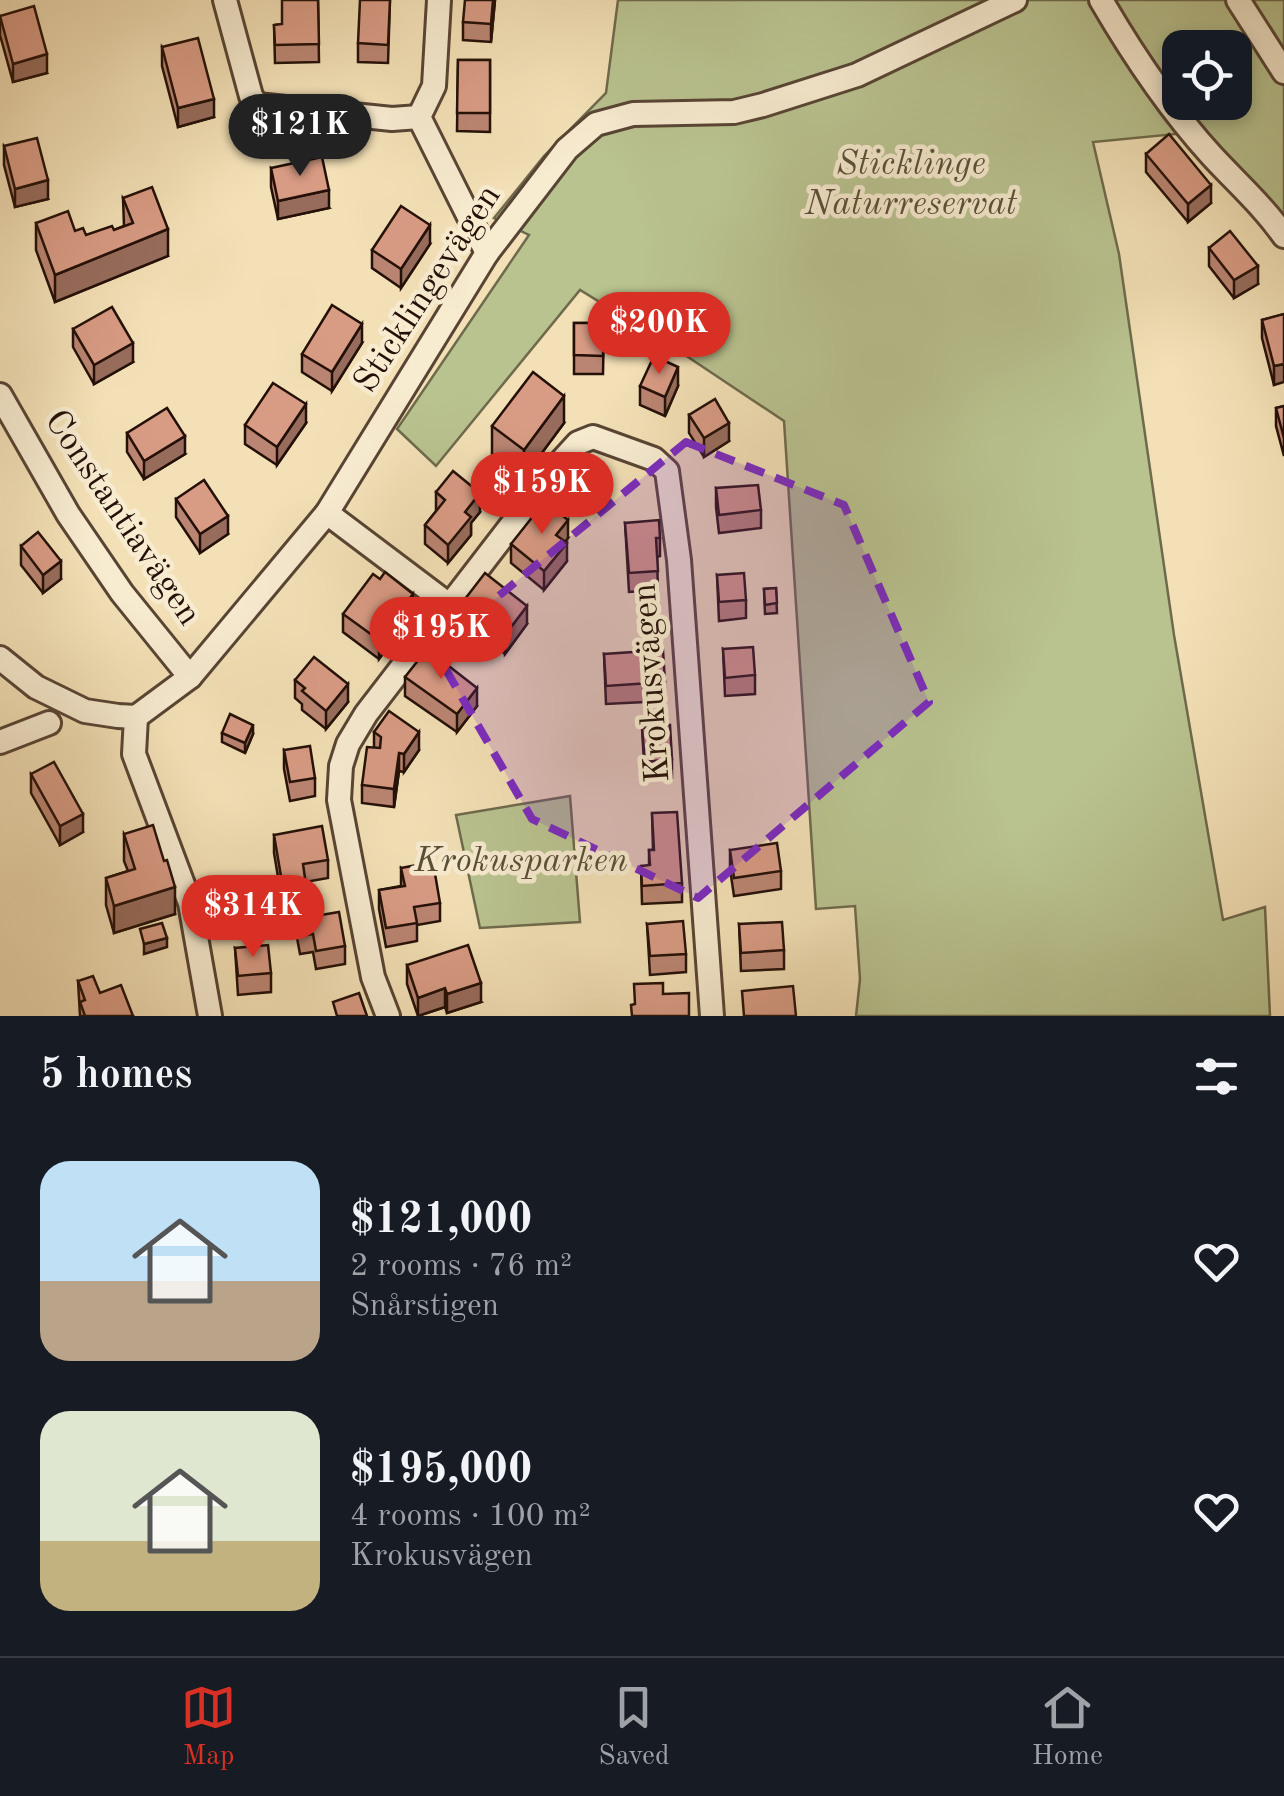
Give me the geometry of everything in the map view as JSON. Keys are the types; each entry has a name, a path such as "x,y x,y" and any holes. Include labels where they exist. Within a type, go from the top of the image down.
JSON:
{"street":[{"path":"225,0 250,96 256,105 392,119 419,117"},
{"path":"419,117 434,86 439,0"},
{"name":"Sticklingevägen","path":"136,717 190,677 328,513 487,253 567,149 596,124 634,114 734,112 764,106 857,75 1014,0"},
{"path":"1101,0 1128,48 1182,120 1268,213 1284,236"},
{"path":"1238,0 1284,72"},
{"path":"419,117 487,253"},
{"name":"Constantiavägen","path":"0,395 68,514 122,593 190,677"},
{"name":"Krokusvägen","path":"388,1016 373,976 339,800 341,766 348,744 366,714 449,605 578,443 592,438 654,458 667,471 679,560 712,1016"},
{"path":"328,513 449,605"},
{"path":"0,658 36,687 85,711 136,717 134,754 190,903 210,1016"},
{"path":"0,742 49,723"}],"highlighted area":[{"path":"686,442 844,505 929,702 698,898 532,819 434,649"}],"green space":[{"name":"Sticklinge Naturreservat","path":"618,0 1284,0 1284,220 1206,131 1093,142 1119,254 1174,635 1223,920 1265,907 1270,1016 856,1016 860,979 855,906 816,909 784,421 580,290 436,466 397,429 529,235 494,218 544,156 606,93"},
{"name":"Krokusparken","path":"570,796 580,922 480,928 456,815"}],"building":[{"path":"282,0 318,0 319,44 275,45 274,25 282,24"},
{"path":"360,0 390,0 388,45 358,43"},
{"path":"465,0 493,0 491,24 463,22"},
{"path":"34,6 47,54 13,64 0,16"},
{"path":"198,38 214,99 178,108 162,47"},
{"path":"458,60 490,60 490,113 457,113"},
{"path":"1169,134 1211,185 1188,204 1146,154"},
{"path":"37,138 48,180 15,189 4,146"},
{"path":"322,157 329,190 278,201 271,168"},
{"path":"152,187 168,229 55,275 36,223 68,211 75,231 83,228 86,235 112,226 114,230 133,223 123,198"},
{"path":"401,206 430,225 401,269 372,250"},
{"path":"1230,231 1258,266 1234,280 1209,248"},
{"path":"332,305 362,324 332,372 302,354"},
{"path":"112,307 133,343 94,365 73,329"},
{"path":"1284,314 1284,364 1274,366 1262,320"},
{"path":"574,323 604,323 603,356 574,355"},
{"path":"654,356 678,367 665,397 640,386"},
{"path":"533,372 564,396 524,450 492,426"},
{"path":"273,383 306,404 277,447 245,425"},
{"path":"715,399 729,423 704,438 689,415"},
{"path":"1284,406 1284,438 1276,408"},
{"path":"167,408 185,436 144,461 127,433"},
{"path":"453,471 480,493 465,512 471,517 448,545 425,525 445,500 436,492"},
{"path":"204,480 228,516 200,534 176,499"},
{"path":"758,485 761,510 719,515 716,488"},
{"path":"545,501 568,520 556,535 567,543 544,571 511,544"},
{"path":"659,520 658,571 629,573 625,523"},
{"path":"38,532 61,561 43,575 21,546"},
{"path":"385,572 413,594 379,640 343,614 373,574 380,579"},
{"path":"485,573 527,606 505,635 488,622 480,632 455,612"},
{"path":"744,573 746,600 719,602 717,575"},
{"path":"776,588 777,603 765,605 764,589"},
{"path":"753,647 755,675 725,678 723,649"},
{"path":"427,649 477,688 457,714 405,677"},
{"path":"663,650 665,682 606,686 604,654"},
{"path":"314,657 348,684 326,711 295,680"},
{"path":"389,711 419,732 404,754 399,753 394,789 362,785 367,747 380,748 381,737 374,732"},
{"path":"230,714 253,725 245,743 222,733"},
{"path":"670,725 672,759 645,762 642,728"},
{"path":"310,746 315,778 290,782 284,750"},
{"path":"54,762 83,814 60,826 31,774"},
{"path":"677,812 682,883 642,886 641,866 650,865 649,850 654,850 652,813"},
{"path":"153,825 175,887 114,906 106,878 135,869 124,834"},
{"path":"322,826 328,860 303,864 305,878 282,882 274,835"},
{"path":"777,843 781,871 734,878 730,850"},
{"path":"433,862 440,903 414,907 417,923 386,928 379,890 405,886 401,868"},
{"path":"339,912 345,946 316,951 313,934 300,936 297,919"},
{"path":"683,921 686,954 650,956 647,924"},
{"path":"782,922 784,950 741,953 739,924"},
{"path":"162,923 167,938 144,944 140,929"},
{"path":"268,945 271,973 238,976 235,948"},
{"path":"468,945 481,983 447,994 445,988 418,998 407,965"},
{"path":"93,976 100,993 121,985 133,1016 85,1016 80,1002 85,1000 78,981"},
{"path":"663,983 663,994 689,993 689,1016 632,1016 634,984"},
{"path":"793,986 796,1016 744,1016 742,991"},
{"path":"359,993 367,1016 337,1016 333,1002"}]}
